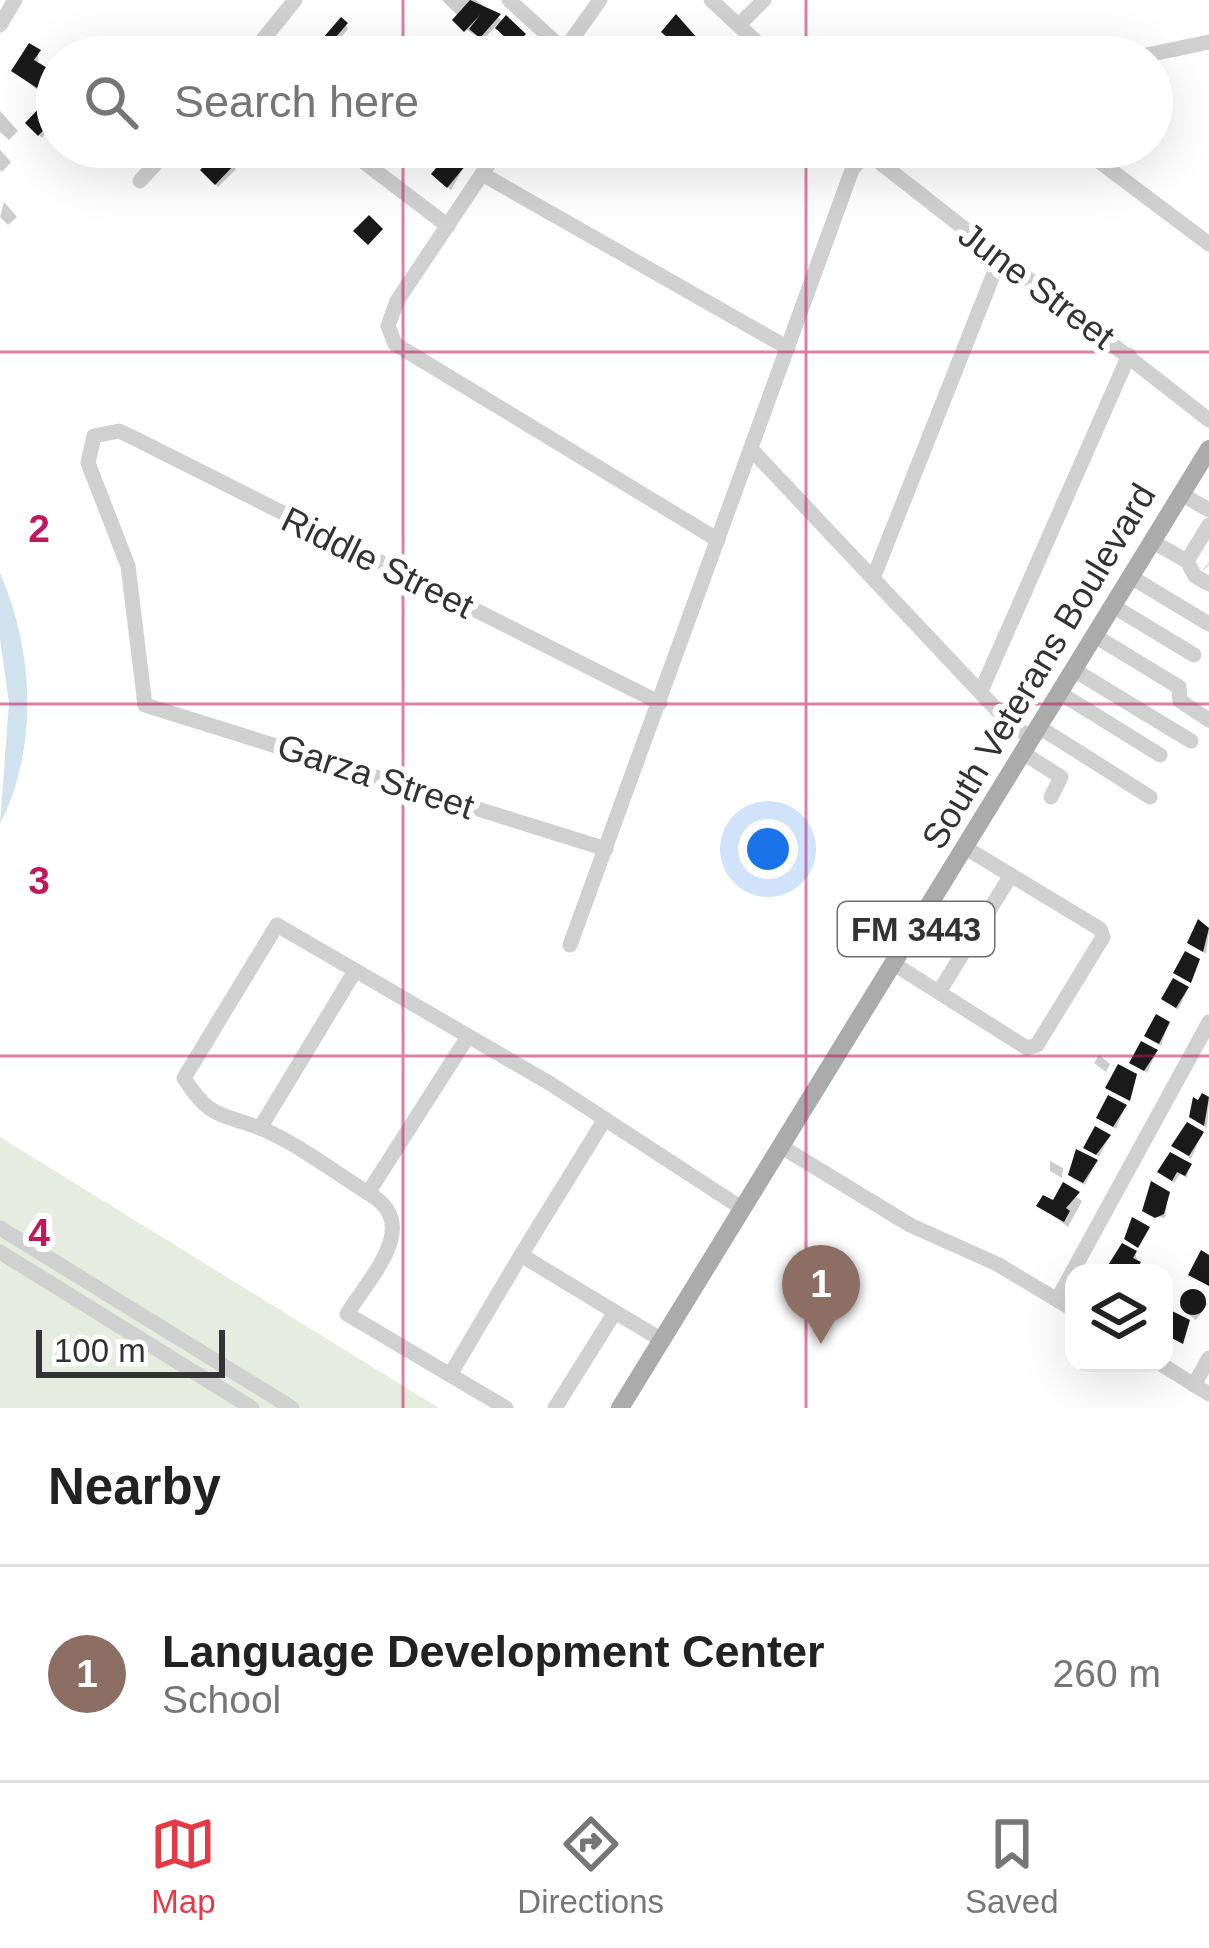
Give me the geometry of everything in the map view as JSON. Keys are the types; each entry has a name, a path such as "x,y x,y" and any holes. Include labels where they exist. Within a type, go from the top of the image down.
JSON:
{"main road":[{"name":"South Veterans Boulevard","path":"629,1405 662,1340 1209,449"}],"street":[{"path":"0,25 15,0"},
{"path":"266,36 296,0"},
{"path":"509,0 545,36"},
{"path":"574,36 600,0"},
{"path":"711,0 750,36"},
{"path":"739,26 764,0"},
{"path":"1173,50 1209,42"},
{"path":"140,181 152,168"},
{"path":"372,168 448,226"},
{"path":"486,168 397,301 388,326 395,344 718,540"},
{"path":"570,945 857,168"},
{"name":"June Street","path":"888,168 1209,420"},
{"path":"1108,168 1209,244"},
{"path":"482,174 788,348"},
{"path":"874,576 1000,258"},
{"path":"981,691 1129,355"},
{"name":"Riddle Street","path":"145,705 128,566 88,463 94,436 119,431 660,703"},
{"path":"751,449 1012,726 1150,797"},
{"path":"1181,494 1209,511"},
{"path":"1189,557 1208,530"},
{"path":"1153,542 1208,564"},
{"path":"1189,557 1195,576 1209,584"},
{"path":"1131,577 1209,624"},
{"path":"1113,606 1194,655"},
{"path":"1095,636 1178,687 1180,701 1209,720"},
{"path":"1074,670 1191,741"},
{"path":"1060,693 1160,755"},
{"name":"Garza Street","path":"145,705 606,849"},
{"path":"1032,739 1060,777 1052,797"},
{"path":"894,964 1027,1048 1037,1046 1103,938 1100,929 966,848"},
{"path":"939,992 1011,874"},
{"path":"506,1408 347,1314 393,1239 395,1220 386,1203 260,1128 231,1122 201,1105 184,1078 277,925 604,1119 743,1209"},
{"path":"260,1128 355,971"},
{"path":"1057,1300 1207,1031"},
{"path":"368,1193 467,1038"},
{"path":"450,1375 604,1119"},
{"path":"782,1147 910,1225 997,1264 1065,1305"},
{"path":"0,1228 292,1408"},
{"path":"19,1240 4,1255 247,1404 252,1383"},
{"path":"521,1255 662,1340"},
{"path":"123,1328 134,1311"},
{"path":"556,1408 615,1312"},
{"path":"1173,1372 1202,1390 1209,1358"}],"shaded area":[{"path":"0,1137 439,1408 0,1408"}],"water":[{"path":"0,573 20,634 27,699 21,763 0,824 9,703 0,639"}],"building":[{"path":"470,0 501,14 482,36 469,29 480,15 464,32 452,20"},
{"path":"676,14 695,36 666,36 661,32"},
{"path":"506,15 526,34 504,36 495,28"},
{"path":"341,17 348,23 337,36 325,36"},
{"path":"29,43 36,47 36,87 11,71"},
{"path":"36,111 36,134 25,123"},
{"path":"202,168 231,168 215,185"},
{"path":"436,168 464,168 447,188 431,174"},
{"path":"369,215 383,229 368,245 353,231"},
{"path":"1198,919 1209,928 1203,952 1187,943"},
{"path":"1185,951 1200,959 1191,983 1173,973"},
{"path":"1173,978 1189,987 1176,1008 1161,999"},
{"path":"1156,1014 1170,1022 1159,1044 1144,1036"},
{"path":"1141,1041 1158,1050 1144,1071 1129,1063"},
{"path":"1118,1064 1137,1074 1130,1101 1105,1088"},
{"path":"1202,1093 1209,1097 1204,1126 1189,1117 1193,1097 1198,1100"},
{"path":"1108,1095 1127,1105 1113,1127 1096,1118"},
{"path":"1187,1122 1204,1132 1189,1156 1171,1146"},
{"path":"1095,1126 1111,1135 1096,1155 1083,1148"},
{"path":"1076,1149 1098,1160 1083,1183 1068,1175"},
{"path":"1170,1152 1192,1164 1185,1176 1177,1172 1172,1181 1157,1172"},
{"path":"1151,1181 1170,1192 1164,1214 1155,1218 1142,1211"},
{"path":"1063,1182 1080,1192 1066,1208 1070,1211 1064,1222 1036,1206 1043,1195 1053,1200"},
{"path":"1132,1217 1150,1227 1138,1248 1124,1239"},
{"path":"1122,1243 1137,1251 1133,1258 1141,1262 1140,1264 1109,1264"},
{"path":"1201,1250 1209,1255 1209,1286 1188,1275"},
{"path":"1193,1289 1206,1302 1193,1315 1180,1302"},
{"path":"1173,1312 1190,1320 1183,1344 1173,1339"}],"place":[{"name":"Language Development Center","path":"821,1344"}]}
